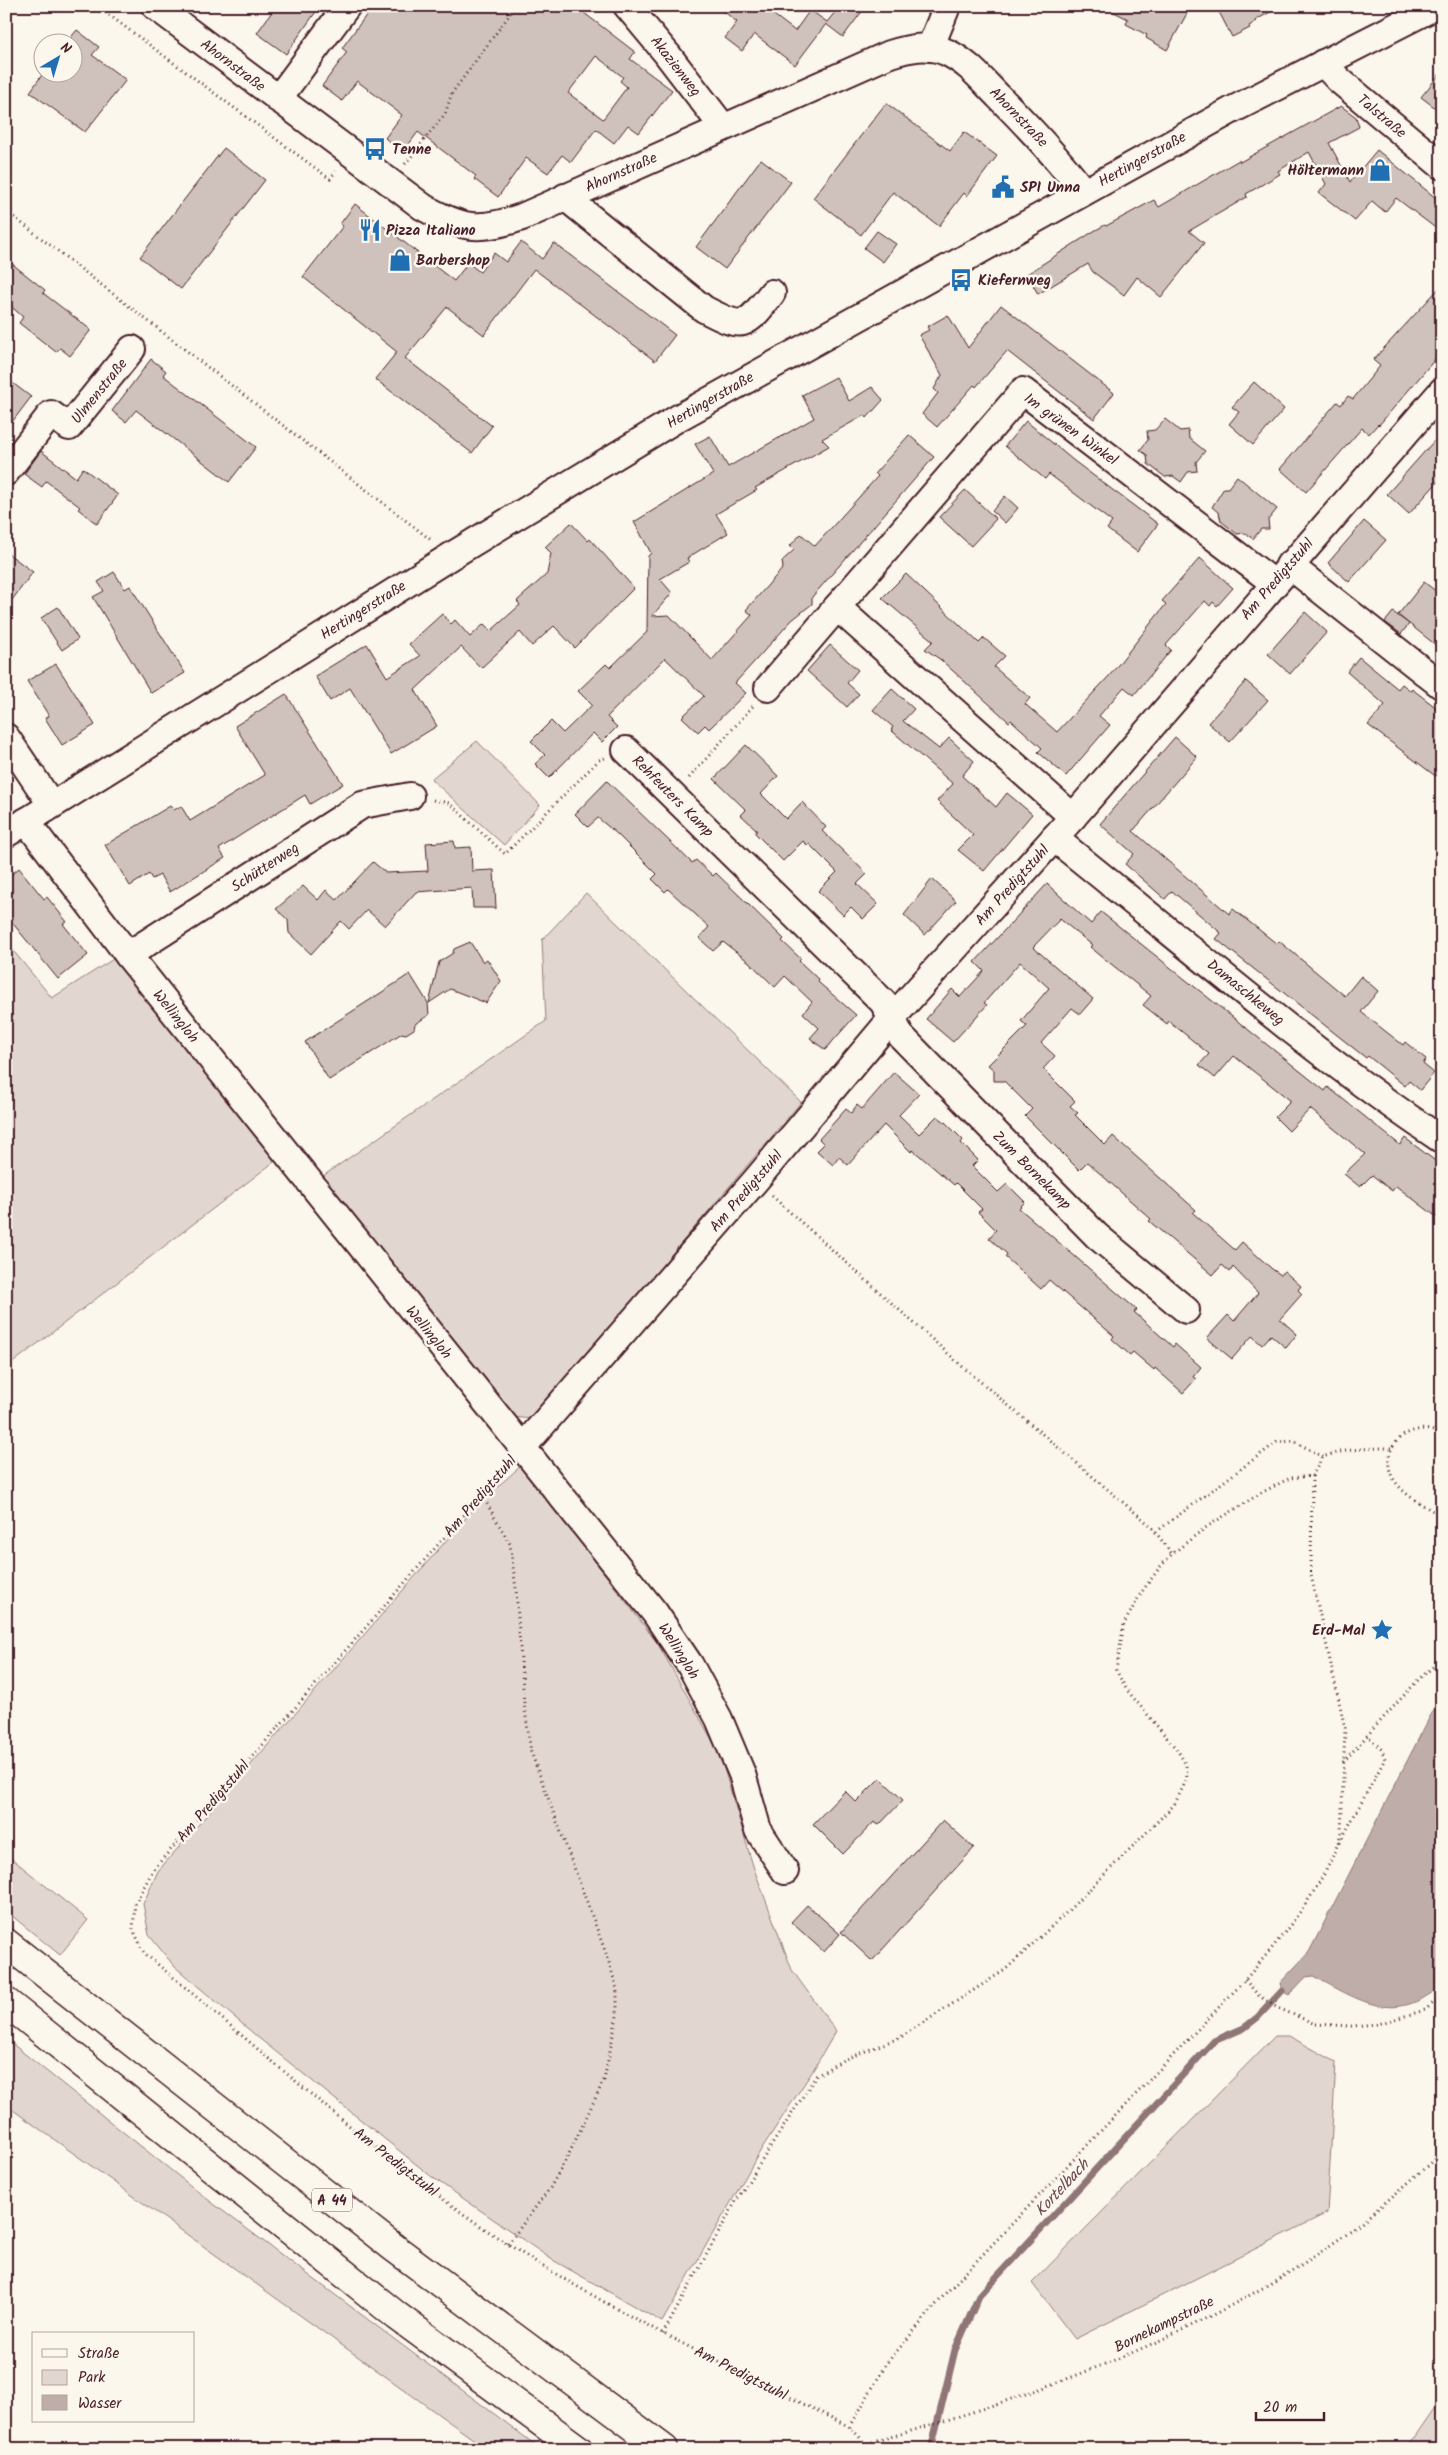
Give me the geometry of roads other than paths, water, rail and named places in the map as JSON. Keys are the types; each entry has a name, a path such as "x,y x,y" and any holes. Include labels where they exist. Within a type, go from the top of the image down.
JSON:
{"highway":[{"name":"A 44","path":"6,1944 393,2247 664,2449"},
{"path":"6,2002 397,2316 578,2449"}],"street":[{"name":"Ahornstraße","path":"155,6 423,207 442,218 464,226 495,226 890,54 912,47 930,48 945,52 966,64 1045,144 1083,191"},
{"path":"278,98 347,6"},
{"name":"Akazienweg","path":"627,6 667,54 723,127"},
{"path":"930,48 947,6"},
{"name":"Hertingerstraße","path":"16,828 51,804 451,556 678,418 1083,191 1232,110 1436,6"},
{"name":"Talstraße","path":"1323,63 1339,80 1442,166"},
{"path":"565,197 704,309 730,322 743,324 753,318 772,293"},
{"name":"Ulmenstraße","path":"6,472 51,414 69,427 132,349"},
{"name":"Im grünen Winkel","path":"768,688 1023,390 1282,574"},
{"name":"Am Predigtstuhl","path":"522,1448 755,1181 892,1017 1073,817 1442,391"},
{"path":"1282,574 1442,686"},
{"path":"837,607 1073,817"},
{"path":"6,737 51,804"},
{"name":"Rehfeuters Kamp","path":"626,750 883,1002 892,1017"},
{"name":"Schütterweg","path":"128,955 362,805 410,796"},
{"name":"Wellingloh","path":"16,828 128,955 655,1613 690,1665 719,1719 742,1774 758,1830 785,1871"},
{"name":"Damaschkeweg","path":"1054,838 1302,1037 1391,1106 1442,1140"},
{"name":"Zum Bornekamp","path":"892,1017 901,1036 1097,1236 1186,1310"}],"water":[{"path":"1442,1693 1442,1985 1425,1997 1408,2004 1393,2007 1362,2001 1313,1976 1306,1977 1289,1995 1282,1991 1280,1983 1309,1952"}],"waterway":[{"name":"Kortelbach","path":"931,2449 955,2350 979,2296 1214,2041 1244,2028 1258,2017 1282,1991"}],"place":[{"name":"Tenne","path":"375,149"},
{"name":"Höltermann","path":"1380,170"},
{"name":"SPI Unna","path":"1003,187"},
{"name":"Pizza Italiano","path":"370,230"},
{"name":"Barbershop","path":"400,260"},
{"name":"Kiefernweg","path":"961,280"},
{"name":"Erd-Mal","path":"1382,1630"}]}
